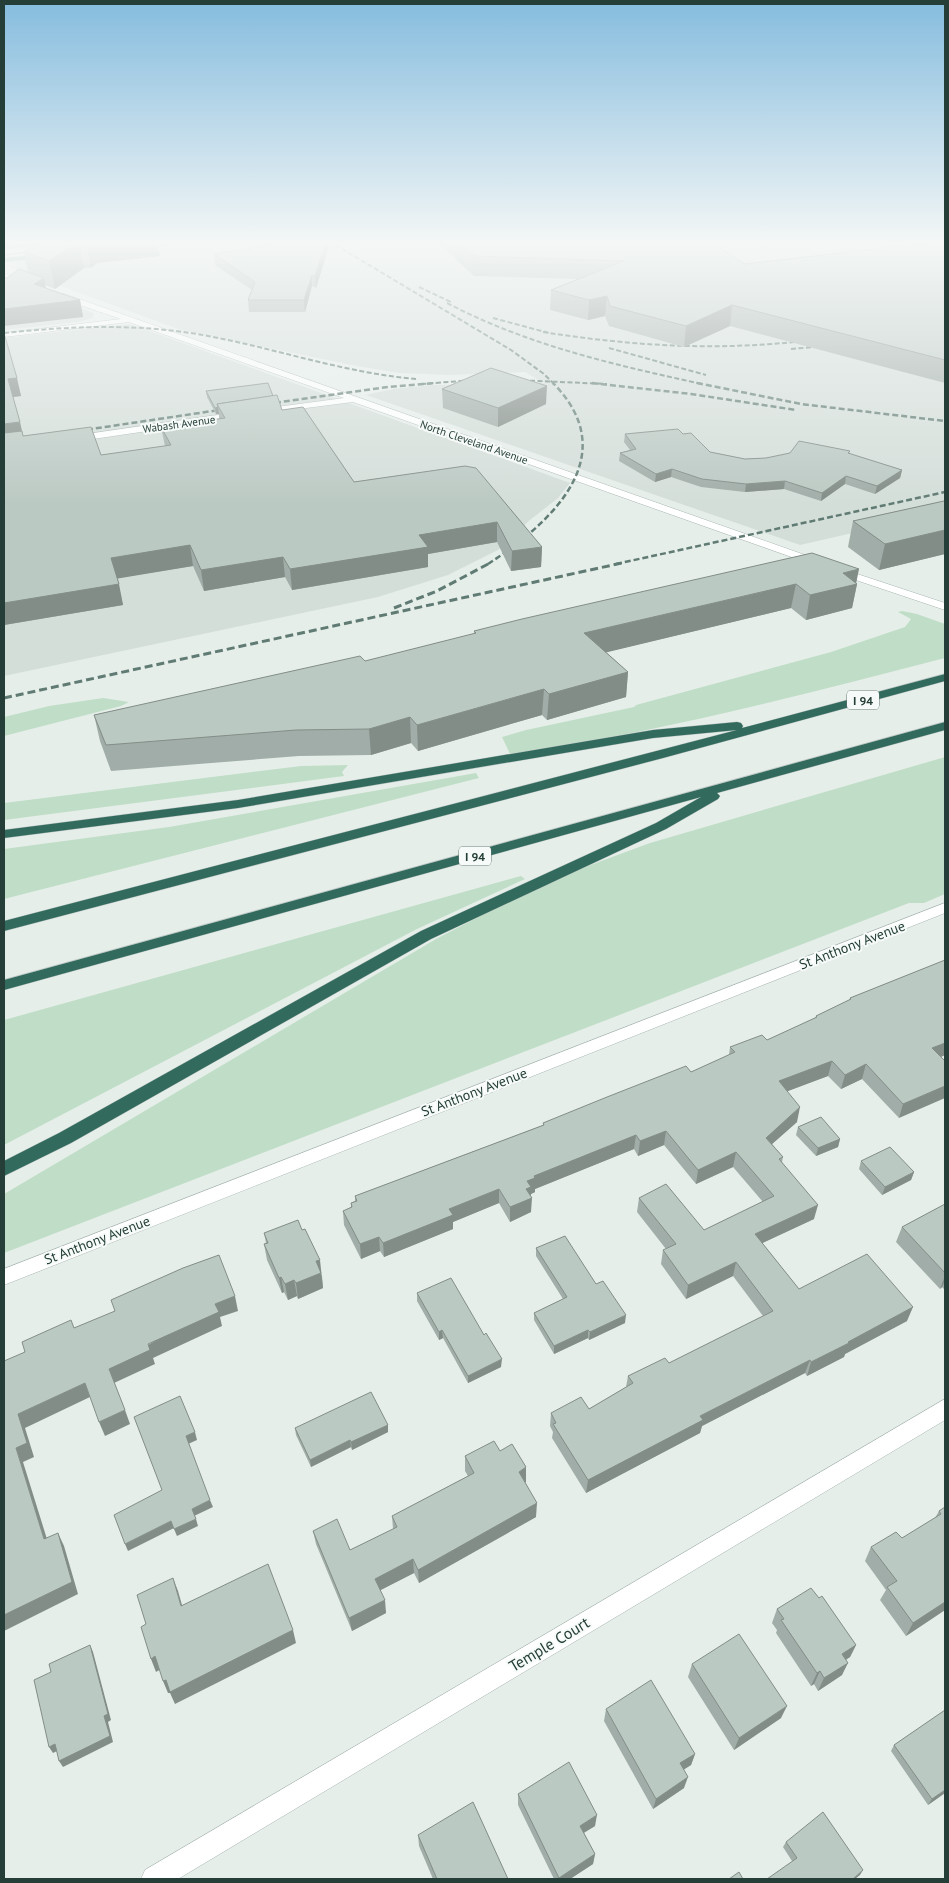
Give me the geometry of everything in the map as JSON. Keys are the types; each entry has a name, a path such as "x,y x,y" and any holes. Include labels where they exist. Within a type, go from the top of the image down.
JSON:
{"highway":[{"name":"I 94","path":"4,926 781,722 945,677"},
{"path":"4,834 247,802 420,775 654,734 781,722"},
{"name":"I 94","path":"4,985 945,726"},
{"path":"4,1169 65,1138 426,935 661,826 732,785"}],"street":[{"path":"4,335 55,329"},
{"name":"North Cleveland Avenue","path":"155,329 798,556 943,605"},
{"name":"Wabash Avenue","path":"64,440 354,399"},
{"path":"785,562 798,556"},
{"name":"St Anthony Avenue","path":"4,1277 945,908"},
{"name":"Temple Court","path":"154,1879 945,1409"}],"shaded area":[{"path":"86,329 143,329 570,483 558,498 530,520 498,550 448,575 378,597 4,676 4,338"},
{"path":"178,329 945,329 945,512 800,545 366,395 393,389 431,385 544,383 525,372 450,375 399,373"}],"green space":[{"path":"902,611 945,624 945,658 729,712 565,745 510,754 502,737 526,730 634,707 831,652 905,627 911,619 898,612"},
{"path":"103,698 129,702 121,706 4,736 4,717 49,706"},
{"path":"945,757 945,894 924,903 909,903 4,1253 4,1194 436,939 515,898 577,870 650,843"},
{"path":"348,765 342,772 344,776 4,820 4,803 301,766"},
{"path":"476,773 479,778 4,899 4,849 169,827"},
{"path":"521,876 525,879 417,929 4,1145 4,1020"}],"building":[{"path":"824,329 945,329 945,360"},
{"path":"4,333 17,378 8,379 20,422 4,424"},
{"path":"491,368 547,386 498,408 442,389"},
{"path":"268,383 273,396 217,404 218,407 215,408 206,391"},
{"path":"277,395 282,410 303,407 354,482 465,466 476,468 542,547 512,551 497,522 419,535 428,547 290,569 283,557 201,570 190,545 111,558 119,584 4,603 4,433 22,431 23,436 91,427 101,455 171,445 161,427 225,418 217,404"},
{"path":"678,429 683,434 691,433 710,452 745,459 766,458 790,453 799,441 850,451 848,453 902,470 877,486 846,476 822,493 785,481 746,484 702,479 672,469 656,474 620,453 636,449 625,434"},
{"path":"945,501 945,530 885,544 853,521"},
{"path":"812,553 859,569 843,573 857,584 810,595 796,584 584,633 628,672 549,694 544,689 417,725 410,717 369,729 296,730 106,745 94,715 360,656 365,661 476,633 474,631 522,619"},
{"path":"945,960 945,1043 932,1048 945,1061 945,1086 903,1104 866,1064 845,1075 832,1061 779,1081 800,1107 766,1138 783,1157 779,1159 818,1205 755,1234 799,1289 867,1254 913,1307 849,1343 811,1362 810,1360 700,1416 703,1420 588,1480 553,1424 556,1423 551,1413 581,1397 589,1409 633,1383 628,1376 665,1358 669,1363 773,1311 736,1262 688,1285 663,1250 676,1244 639,1198 666,1184 704,1230 774,1196 736,1152 698,1170 666,1131 640,1141 636,1135 534,1176 535,1178 527,1181 531,1187 526,1189 532,1198 510,1207 499,1189 449,1209 453,1215 383,1243 379,1237 360,1244 343,1211 352,1207 351,1203 357,1201 355,1196 544,1125 543,1123 686,1066 691,1072 735,1052 730,1047 762,1035 767,1040 817,1017 850,998"},
{"path":"821,1117 840,1139 818,1148 798,1127"},
{"path":"890,1147 914,1172 885,1187 861,1161"},
{"path":"945,1204 945,1273 902,1227"},
{"path":"298,1220 302,1230 305,1229 320,1260 316,1261 321,1273 296,1283 294,1280 285,1284 281,1277 279,1278 264,1244 268,1243 264,1233"},
{"path":"565,1236 596,1284 603,1281 626,1315 554,1346 534,1313 567,1297 536,1248"},
{"path":"219,1255 235,1296 215,1304 219,1312 148,1344 150,1350 109,1369 125,1410 99,1422 85,1383 18,1414 27,1443 16,1448 44,1539 58,1533 72,1582 4,1615 4,1361 25,1352 22,1342 71,1320 74,1328 115,1311 111,1300 183,1268"},
{"path":"451,1278 484,1335 486,1333 502,1359 468,1376 442,1330 439,1332 417,1293"},
{"path":"371,1392 388,1425 351,1442 350,1440 310,1460 295,1428"},
{"path":"180,1396 195,1432 186,1436 210,1500 192,1509 196,1519 174,1529 171,1521 125,1544 114,1515 162,1490 134,1417"},
{"path":"494,1441 500,1451 512,1444 526,1467 519,1472 537,1503 418,1570 413,1559 375,1579 385,1600 349,1618 313,1531 337,1519 350,1550 397,1527 392,1516 474,1473 465,1456"},
{"path":"945,1507 945,1602 913,1623 887,1587 897,1581 871,1547 896,1532 902,1538 941,1514 939,1511"},
{"path":"268,1564 293,1630 170,1692 166,1680 163,1681 155,1656 151,1659 141,1627 146,1624 137,1595 173,1578 181,1606"},
{"path":"811,1588 819,1598 822,1596 856,1645 842,1654 848,1663 824,1678 820,1671 817,1673 781,1620 784,1619 777,1609"},
{"path":"739,1634 787,1706 739,1738 692,1664"},
{"path":"90,1645 108,1714 104,1716 110,1736 59,1761 55,1744 49,1747 34,1680 51,1672 49,1664"},
{"path":"651,1680 695,1754 680,1763 688,1777 656,1799 606,1709"},
{"path":"945,1710 945,1790 932,1799 894,1745"},
{"path":"569,1762 597,1815 580,1826 595,1854 559,1878 518,1794"},
{"path":"473,1802 508,1879 437,1879 418,1835"},
{"path":"823,1812 863,1870 853,1879 767,1879 797,1858 786,1842"},
{"path":"739,1872 743,1879 729,1879"}],"railway":[{"path":"4,333 57,329"},
{"path":"155,329 234,341 363,372 416,379"},
{"path":"476,329 511,350 552,382"},
{"path":"503,329 604,361 702,384"},
{"path":"534,329 548,333"},
{"path":"543,332 548,333"},
{"path":"548,333 609,341 673,346 738,346 804,341"},
{"path":"791,349 826,346"},
{"path":"609,348 706,375"},
{"path":"421,384 475,380"},
{"path":"515,380 552,382"},
{"path":"552,382 597,384"},
{"path":"266,404 388,387 436,383"},
{"path":"488,564 535,529 555,508 571,486 581,462 582,436 573,410 553,383"},
{"path":"592,383 597,384"},
{"path":"697,383 801,404 945,421"},
{"path":"597,384 607,384"},
{"path":"597,384 691,394 796,410"},
{"path":"78,431 226,409"},
{"path":"616,564 945,492"},
{"path":"394,608 437,591 490,563"},
{"path":"4,698 622,563"}]}
